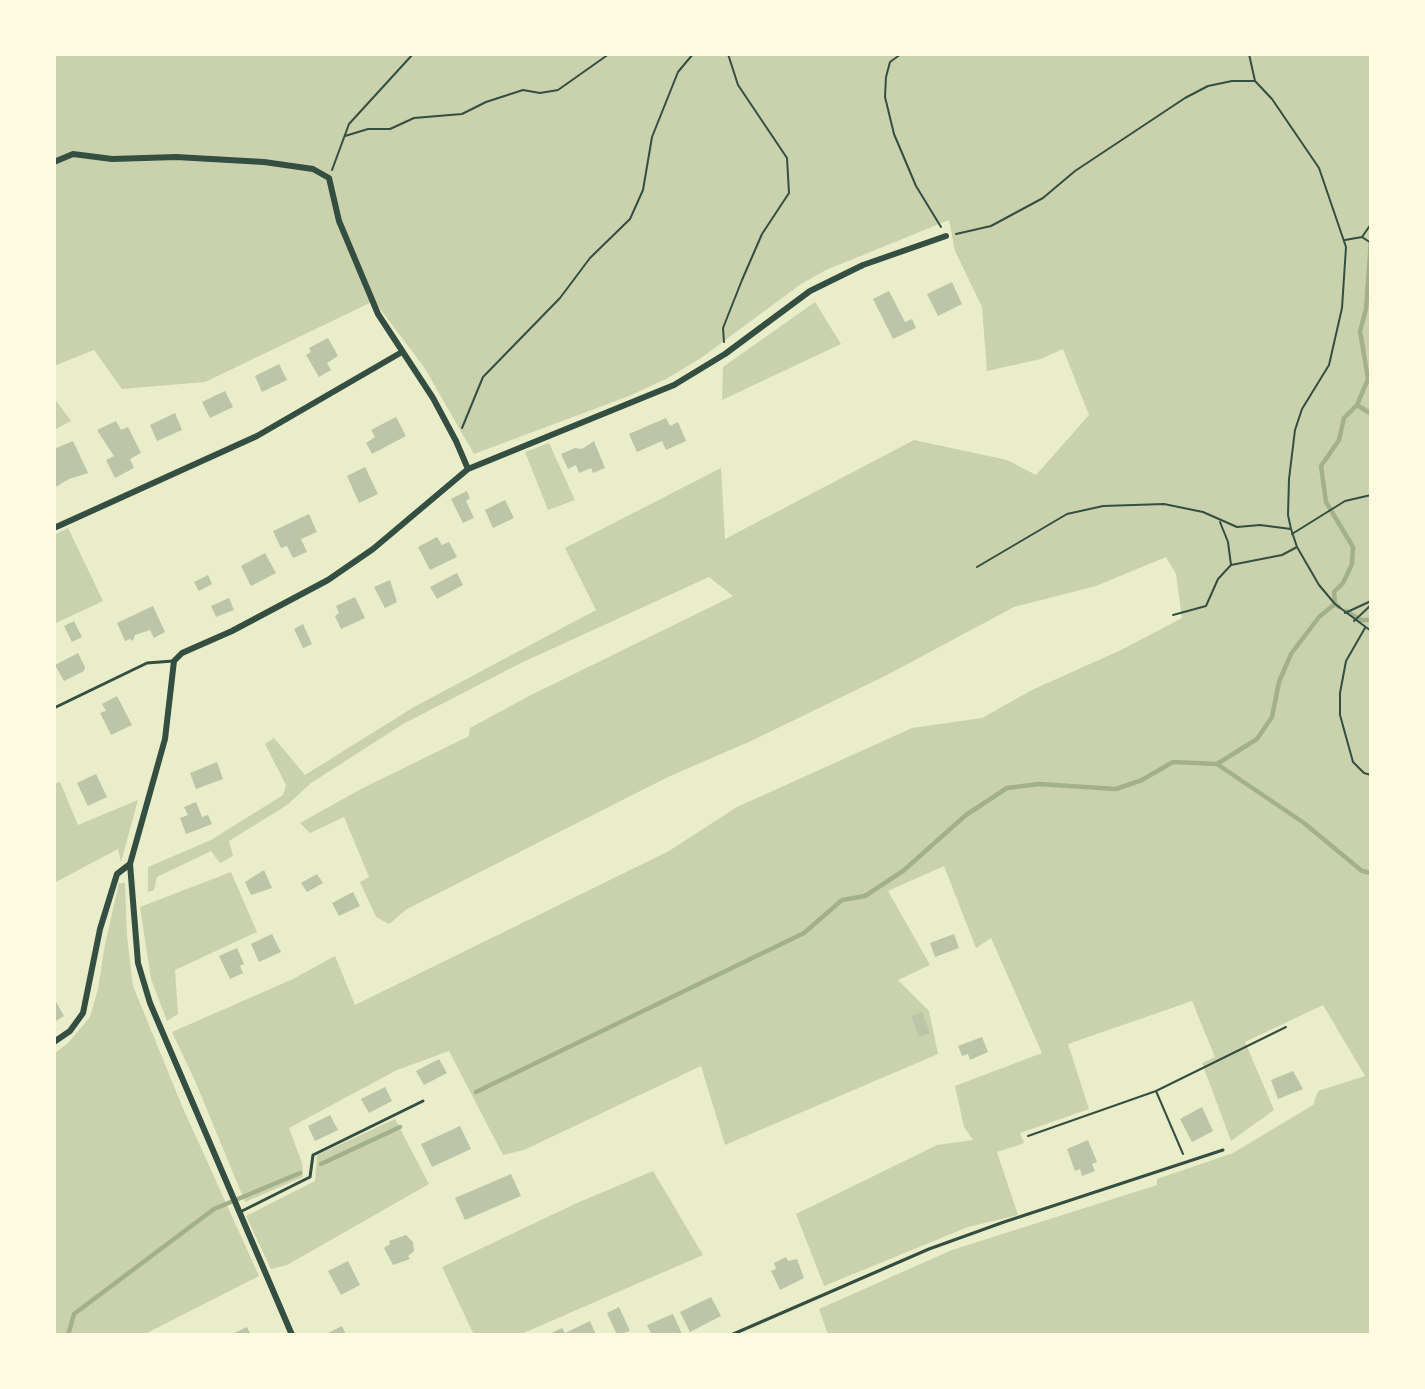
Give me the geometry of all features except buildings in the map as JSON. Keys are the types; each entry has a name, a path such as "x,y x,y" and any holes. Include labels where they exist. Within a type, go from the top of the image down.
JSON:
{"street":[{"path":"54,162 74,154 112,159 176,157 274,164 313,170 329,178 339,221 378,314 433,398 468,469"},
{"path":"292,1335 144,986 138,963 130,864 165,740 174,661 182,653 232,631 328,580 373,549 468,469 674,385 725,354 810,291 863,265 946,236"},
{"path":"54,528 257,436 402,352"},
{"path":"54,1042 70,1032 83,1013 100,929 117,874 130,864"}],"lane":[{"path":"54,708 147,663 163,660 174,661"},
{"path":"238,1212 310,1178 313,1155 423,1101"},
{"path":"731,1335 929,1249 1223,1150"}],"path":[{"path":"329,178 349,124 413,54"},
{"path":"345,136 368,129 390,129 414,118 462,114 486,102 523,90 540,93 558,90 609,54"},
{"path":"456,441 483,377 560,298 590,258 630,219 643,190 652,137 678,72 693,54"},
{"path":"725,354 723,328 742,280 762,234 789,193 788,158 738,85 728,54"},
{"path":"901,54 890,62 886,77 885,97 894,135 916,186 935,216"},
{"path":"1250,54 1255,81 1272,99 1319,168 1347,247 1342,308 1329,364 1302,409 1295,430 1289,479 1288,515 1297,547 1320,585 1345,613 1371,631"},
{"path":"946,236 991,226 1043,198 1075,171 1200,90 1232,81 1255,81"},
{"path":"1362,237 1371,224"},
{"path":"1344,240 1362,237 1371,243"},
{"path":"1292,534 1345,501 1371,495"},
{"path":"977,567 1066,514 1103,506 1164,504 1203,512 1237,527 1260,525 1291,529"},
{"path":"1219,520 1228,542 1231,566"},
{"path":"1173,615 1206,606 1218,579 1231,566 1282,555 1297,547"},
{"path":"1345,613 1371,601"},
{"path":"1354,621 1371,605"},
{"path":"1365,627 1346,661 1340,693 1340,715 1353,762 1364,773 1371,775"},
{"path":"1028,1136 1156,1091 1286,1027"},
{"path":"1156,1091 1186,1162"}],"green space":[{"path":"54,54 1371,54 1371,1335 828,1335 819,1309 952,1250 1157,1185 1157,1179 1233,1153 1313,1105 1318,1091 1365,1076 1323,1005 1245,1042 1274,1110 1231,1141 1202,1063 1215,1057 1192,1001 1068,1044 1089,1109 1020,1133 1024,1143 997,1152 1018,1215 968,1227 824,1286 796,1214 937,1145 973,1140 964,1127 955,1086 1042,1053 991,938 976,948 944,866 888,891 930,965 898,980 929,1011 938,1054 725,1145 701,1066 524,1150 503,1155 449,1051 397,1070 289,1128 302,1163 303,1177 245,1202 196,1083 172,1032 293,979 335,956 355,1005 669,851 737,807 912,728 982,718 1032,690 1121,650 1182,618 1176,574 1166,557 1096,586 1014,607 887,675 751,741 668,777 407,909 389,924 376,917 360,882 369,877 344,817 310,833 300,823 361,789 469,736 470,728 529,696 733,596 709,577 521,663 403,724 311,783 287,805 229,841 233,856 220,863 211,851 157,877 154,890 148,892 148,867 211,840 283,795 286,785 265,744 274,738 305,775 414,707 596,610 565,548 721,468 725,539 914,440 1007,460 1036,475 1089,415 1063,349 1041,359 987,371 982,307 955,251 949,220 826,270 801,284 701,358 666,379 629,396 474,454 424,367 374,301 205,382 122,389 94,350 54,366"},
{"path":"815,302 841,344 722,400 723,367"},
{"path":"54,398 71,421 54,430"},
{"path":"549,443 575,500 548,510 525,452"},
{"path":"68,528 103,601 54,624 54,535"},
{"path":"60,782 78,825 138,800 121,862 118,849 54,883 54,784"},
{"path":"231,872 257,932 175,970 178,1014 167,1021 151,979 140,907"},
{"path":"119,883 125,883 127,936 133,986 182,1106 259,1276 143,1335 54,1335 54,1054 68,1043 90,1017 98,989 105,944"},
{"path":"395,1119 429,1184 287,1265 271,1269 246,1216 315,1181 317,1155"},
{"path":"653,1171 703,1255 519,1335 474,1335 442,1267 577,1203"}],"waterway":[{"path":"1357,405 1368,379 1360,331 1366,309 1371,241"},
{"path":"1335,604 1334,592 1343,583 1352,564 1353,547 1326,502 1321,466 1339,440 1344,418 1357,405 1371,414"},
{"path":"476,1092 804,933 842,900 865,896 903,871 966,815 1007,788 1039,784 1116,789 1142,780 1173,762 1217,764 1257,739 1272,717 1279,682 1291,654 1319,617 1335,604 1339,607"},
{"path":"1346,611 1361,620 1371,620"},
{"path":"1217,764 1304,823 1362,871 1371,873"},
{"path":"321,1164 400,1127"},
{"path":"68,1335 74,1314 214,1209 300,1173"}]}
